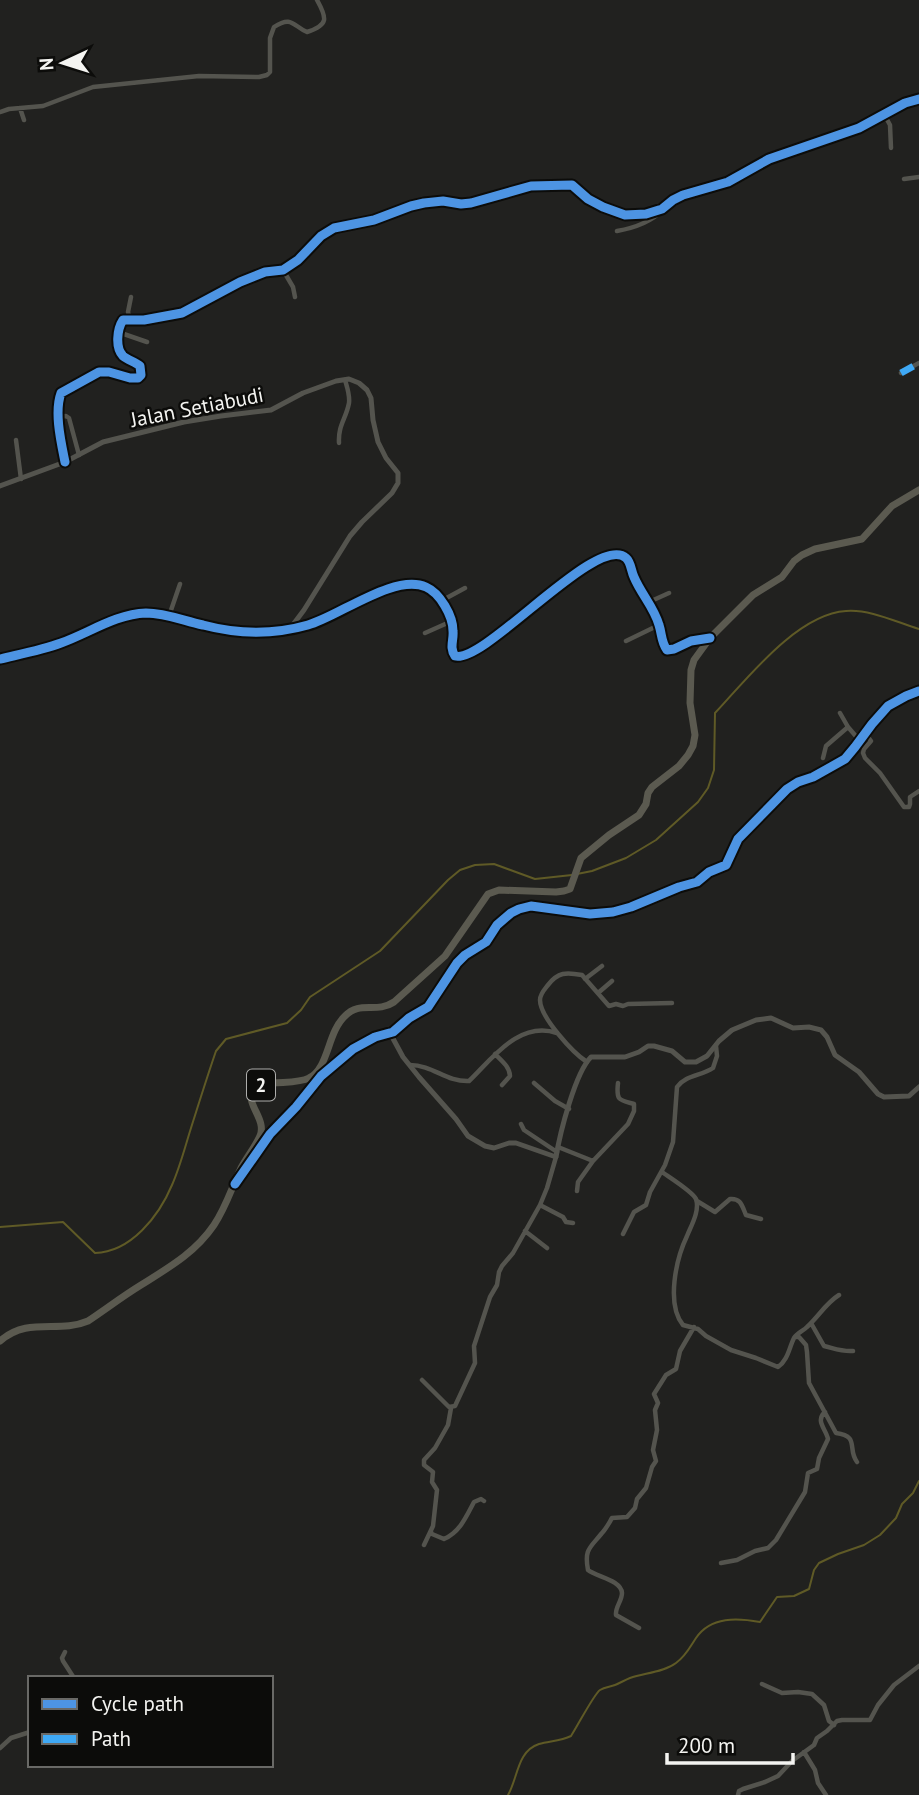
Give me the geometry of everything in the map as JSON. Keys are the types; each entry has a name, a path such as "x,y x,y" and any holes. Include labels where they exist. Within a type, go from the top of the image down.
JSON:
{"highway":[{"name":"2","path":"0,1340 18,1329 82,1323 195,1248 222,1211 242,1166 261,1133 261,1120 251,1095 255,1088 264,1084 306,1080 315,1074 321,1068 332,1036 342,1018 358,1008 377,1009 394,1002 445,956 488,894 499,890 537,892 564,891 570,888 581,858 639,815 650,790 688,755 695,735 690,703 691,670 694,660 710,638 759,590 782,577 802,555 862,539 892,506 919,490"}],"street":[{"path":"0,112 43,106 93,87 199,76 267,75 270,72 270,38 274,27 289,21 307,32 319,27 325,19 317,0"},
{"path":"617,231 640,225 656,217 677,198 728,182 769,159 859,128 905,103 919,99"},
{"path":"20,108 24,120"},
{"path":"884,114 891,131 891,148"},
{"path":"904,178 919,177"},
{"path":"65,461 59,417 61,393 96,374 109,372 135,379 140,377 142,372 139,366 121,353 118,332 124,319 144,320 182,313 261,273 283,270 298,260 330,230 374,220 424,203 471,203 531,186 569,184 595,203 625,215 639,216 666,207"},
{"path":"283,270 295,290 295,297"},
{"path":"130,320 128,312 131,297"},
{"path":"118,332 147,342"},
{"path":"901,373 919,363"},
{"path":"339,443 341,424 349,403 344,379"},
{"path":"289,630 351,536 392,493 398,483 398,473 377,442 370,393 359,383 344,379"},
{"name":"Jalan Setiabudi","path":"0,486 65,461 103,442 184,422 271,410 303,393 344,379"},
{"path":"59,417 69,418 79,455"},
{"path":"16,440 21,478"},
{"path":"0,659 63,643 125,617 145,613 238,631 258,633 289,630 313,624 361,600 406,585 424,586 441,601 452,621 452,651 455,656 463,657 486,644 578,572 604,556 614,554 622,555 628,560 659,625 667,650 691,641 710,638"},
{"path":"169,616 180,584"},
{"path":"441,601 465,588"},
{"path":"649,602 669,593"},
{"path":"425,633 452,621"},
{"path":"626,641 659,625"},
{"path":"235,1184 270,1134 321,1076 358,1045 390,1033 428,1007 454,967 466,955 486,943 496,925 514,911 531,906 590,914 613,912 697,882 710,871 726,865 738,839 787,789 845,759 888,706 919,691"},
{"path":"840,713 860,741"},
{"path":"823,758 826,746 848,727"},
{"path":"865,733 871,741 863,751 864,758 883,776 904,807 909,807 910,797 919,791"},
{"path":"585,979 602,966"},
{"path":"587,1062 568,1046 542,1007 541,996 557,975 580,974 609,1006 672,1003"},
{"path":"598,993 612,981"},
{"path":"425,1545 431,1531 437,1490 432,1482 433,1472 424,1465 424,1460 448,1425 451,1408 455,1406 475,1363 475,1344 490,1297 497,1285 499,1272 510,1259 547,1188 572,1093 587,1062 594,1056 625,1057 648,1046 654,1046 672,1051 685,1062 692,1063 703,1060 722,1037 746,1023 766,1018 775,1019 793,1028 809,1027 821,1030 835,1055 859,1072 878,1094 884,1097 909,1096 919,1087"},
{"path":"410,1065 426,1066 466,1082 511,1041 544,1030 558,1033"},
{"path":"390,1033 428,1089 473,1140 494,1148 516,1143 593,1161"},
{"path":"623,1234 634,1212 646,1205 662,1172 675,1136 677,1087 686,1078 713,1068 717,1056 716,1046"},
{"path":"495,1054 510,1072 502,1085"},
{"path":"534,1083 569,1109"},
{"path":"577,1191 579,1182 593,1161 621,1133 632,1116 634,1104 619,1099 618,1083"},
{"path":"521,1125 524,1130 557,1152"},
{"path":"662,1172 715,1212 730,1199 737,1199 746,1215 761,1219"},
{"path":"696,1200 694,1220 682,1247 676,1273 674,1295 681,1323 694,1327 731,1350 778,1367 788,1354 794,1337 839,1295"},
{"path":"540,1205 563,1217 566,1222 573,1223"},
{"path":"525,1231 547,1248"},
{"path":"811,1323 824,1346 853,1351"},
{"path":"639,1628 616,1615 615,1610 621,1596 620,1587 589,1570 587,1554 591,1544 604,1531 612,1517 627,1517 646,1488 656,1461 653,1450 657,1430 655,1410 658,1403 654,1394 666,1375 676,1369 680,1351 694,1327"},
{"path":"794,1337 799,1337 806,1345 809,1384 836,1433 850,1438 853,1455 858,1462"},
{"path":"422,1380 451,1408"},
{"path":"721,1563 768,1548 779,1536 805,1492 808,1473 817,1469 828,1439 821,1422 825,1412"},
{"path":"431,1531 444,1539 452,1535 468,1515 474,1502 481,1499 484,1501"},
{"path":"65,1653 62,1661 73,1676"},
{"path":"738,1795 743,1789 774,1779 837,1721 870,1720 894,1685 919,1666"},
{"path":"762,1685 782,1693 812,1694 824,1705 834,1725"},
{"path":"0,1748 11,1738 28,1733"},
{"path":"804,1752 826,1795"}],"waterway":[{"path":"577,874 626,858 656,840 698,802 708,788 714,770 715,713 774,650 809,623 828,615 855,611 874,614 919,629"},
{"path":"0,1227 63,1222 95,1253 108,1251 132,1239 160,1209 175,1178 216,1051 226,1039 287,1023 310,997 380,951 460,870 475,865 494,864 535,879 572,875"},
{"path":"508,1795 526,1753 539,1744 571,1736 600,1690 671,1666 688,1651 702,1631 717,1622 760,1622 777,1597 794,1596 809,1589 814,1570 819,1563 864,1545 880,1535 896,1518 902,1504 913,1493 919,1481"}],"marked path":[{"path":"901,373 919,363"}],"cycle path":[{"path":"65,462 58,418 61,393 99,372 130,378 138,378 141,375 140,366 120,353 118,333 123,320 144,320 182,313 240,282 265,272 283,270 334,228 374,220 424,203 471,203 531,186 572,185 588,199 603,207 625,215 646,214 662,209 683,195 728,182 769,159 859,128 905,103 919,99"},
{"path":"0,659 54,645 113,620 135,614 161,614 242,632 295,628 320,620 383,591 413,584 431,590 445,606 451,619 455,656 470,653 591,563 612,555 626,558 629,562 633,575 657,618 667,650 691,641 710,638"},
{"path":"235,1184 270,1134 321,1076 353,1049 375,1037 393,1032 428,1007 457,963 486,942 497,925 511,913 531,906 590,914 613,912 697,882 709,872 726,865 738,839 787,789 845,759 888,706 919,691"}]}
